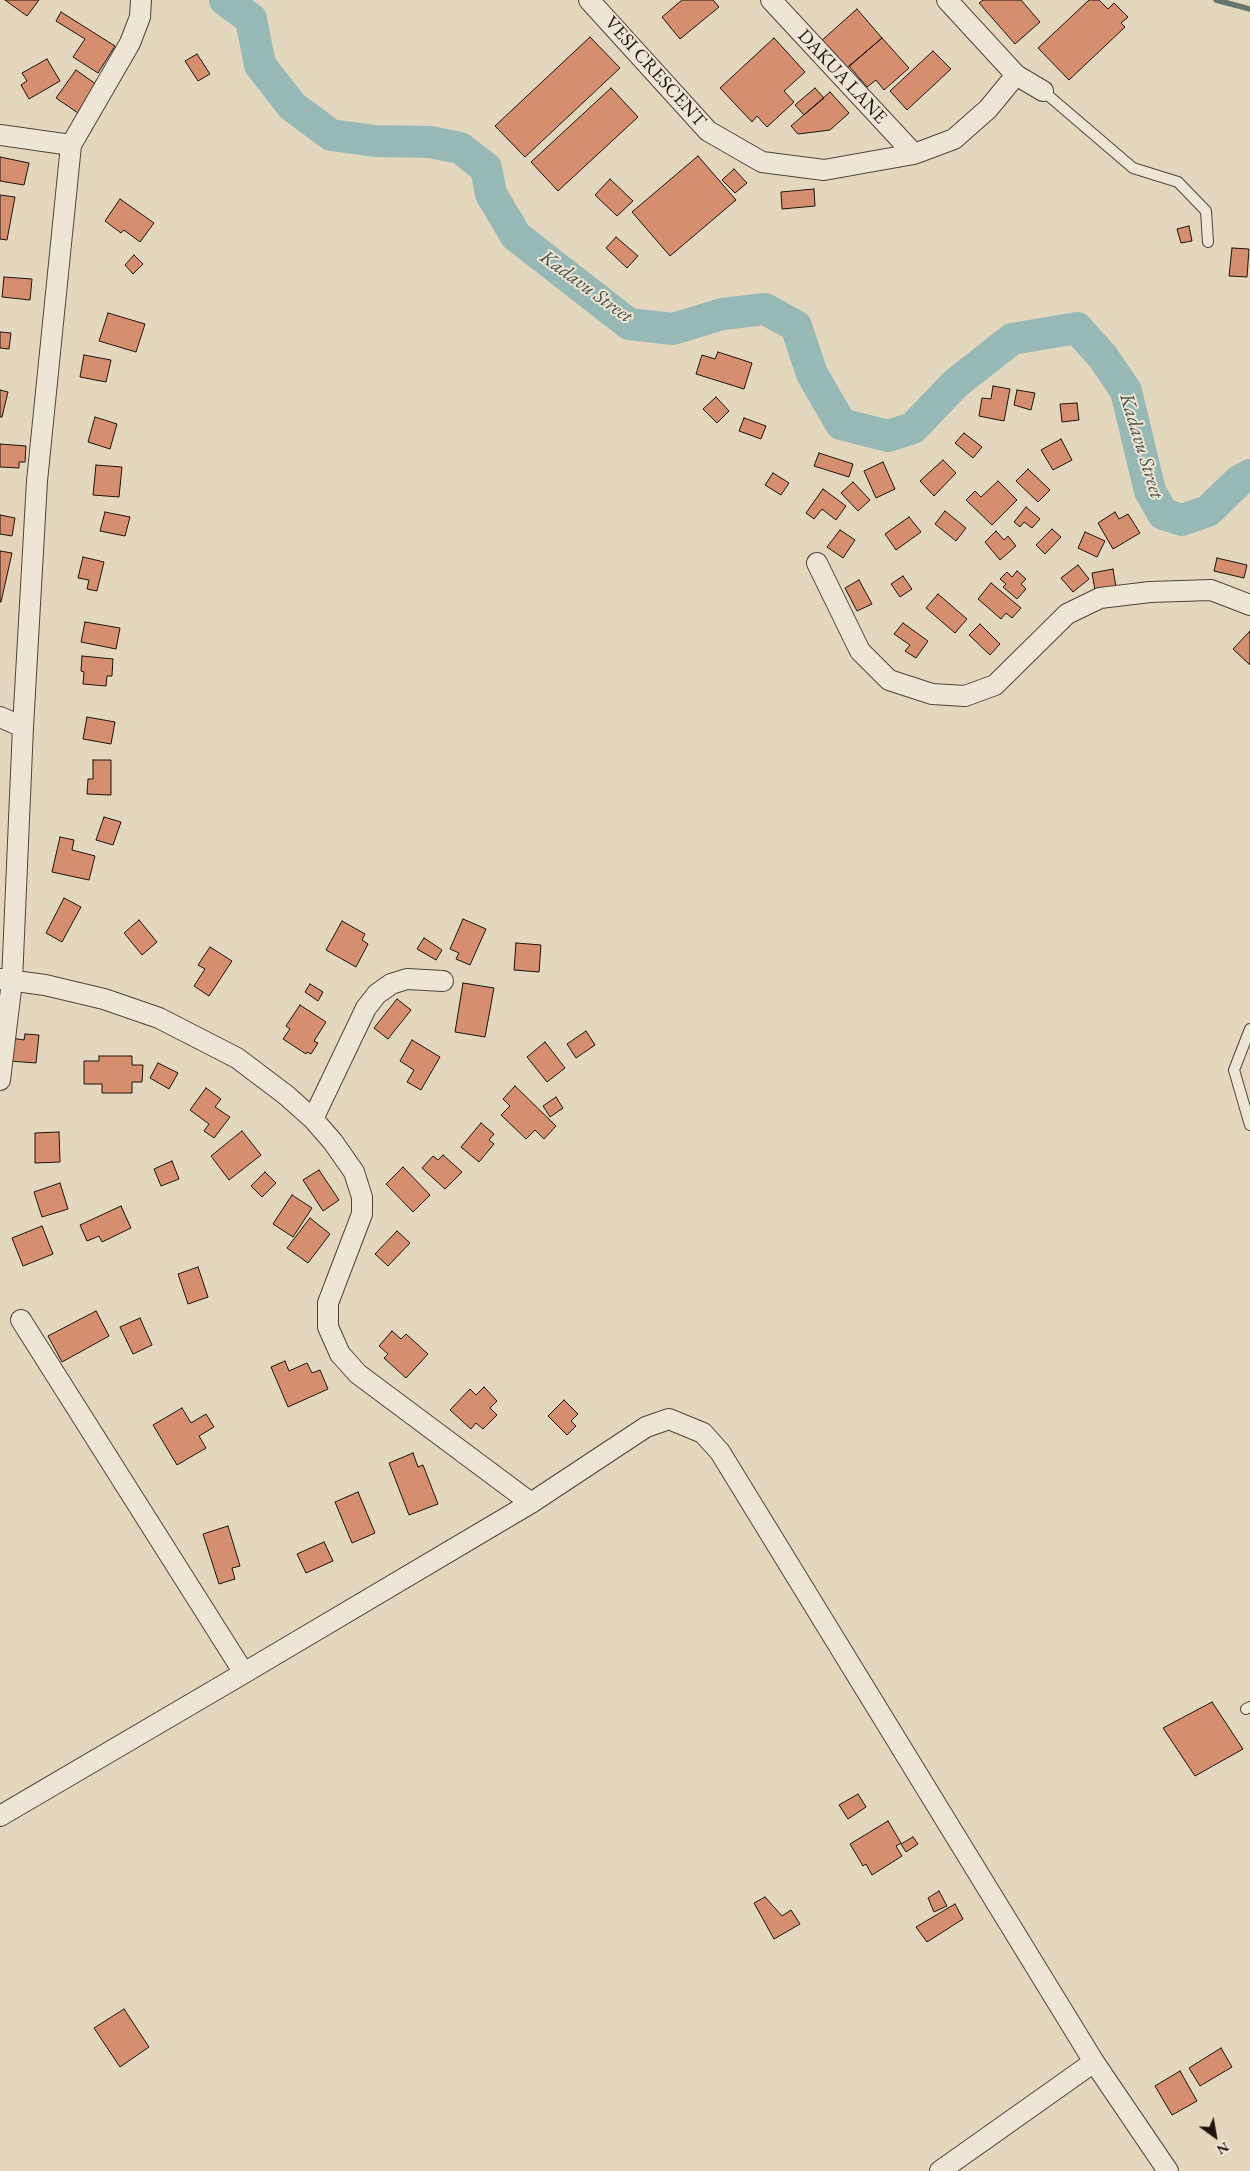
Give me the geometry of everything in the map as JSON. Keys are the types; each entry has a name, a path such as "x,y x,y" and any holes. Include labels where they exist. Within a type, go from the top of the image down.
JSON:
{"street":[{"path":"0,1080 37,481 71,145 130,42 140,17 141,0"},
{"name":"VESI CRESCENT","path":"589,0 708,131 762,162 824,170 914,154 954,139 988,110 1016,75"},
{"name":"DAKUA LANE","path":"771,0 914,154"},
{"path":"947,0 1016,75 1043,90"},
{"path":"0,135 71,145"},
{"path":"817,563 860,651 889,680 932,694 965,696 995,685 1067,614 1100,598 1150,592 1211,590 1250,606"},
{"path":"0,718 23,727"},
{"path":"312,1119 366,1008 377,994 390,984 407,979 443,981"},
{"path":"6,980 45,985 104,999 159,1018 237,1058 286,1095 312,1119 354,1172 362,1197 362,1214 328,1303 328,1327 340,1354 358,1374 532,1502"},
{"path":"21,1320 244,1674"},
{"path":"0,1816 244,1674 532,1502 646,1427 669,1419 703,1433 720,1452 1094,2062 1168,2171"},
{"path":"940,2171 1094,2062"}],"lane":[{"path":"1043,90 1133,168 1178,182 1206,211 1208,242"},
{"path":"1250,1029 1234,1070 1250,1125"}],"building":[{"path":"5,0 39,0 27,16"},
{"path":"682,0 713,0 719,7 680,39 662,17"},
{"path":"983,0 1021,0 1040,22 1015,44 979,3"},
{"path":"1089,0 1099,0 1108,9 1114,3 1128,17 1121,23 1125,27 1069,80 1038,48"},
{"path":"857,9 882,38 845,70 820,42"},
{"path":"61,12 115,46 98,73 73,57 85,39 56,21"},
{"path":"590,37 620,68 525,157 495,126"},
{"path":"774,38 805,72 784,91 794,102 767,127 757,116 752,122 720,88"},
{"path":"882,38 909,68 884,90 876,80 867,87 849,66"},
{"path":"933,51 951,69 907,110 890,91"},
{"path":"197,54 210,74 198,81 185,61"},
{"path":"47,59 60,81 29,99 21,85 27,81 22,73"},
{"path":"76,70 100,87 81,115 56,98"},
{"path":"611,88 638,117 558,191 531,162"},
{"path":"815,88 824,98 804,115 795,105"},
{"path":"830,92 849,113 830,130 798,134 791,126"},
{"path":"698,156 736,200 670,256 632,212"},
{"path":"0,157 29,163 24,185 0,181"},
{"path":"734,169 747,183 735,193 722,180"},
{"path":"610,179 633,201 617,216 595,195"},
{"path":"814,189 815,206 782,209 781,192"},
{"path":"0,195 15,197 7,240 0,239"},
{"path":"120,199 154,223 140,242 124,230 121,233 105,221"},
{"path":"1189,226 1192,241 1181,243 1177,229"},
{"path":"616,237 638,256 627,268 606,248"},
{"path":"1232,248 1249,249 1247,277 1229,276"},
{"path":"134,255 143,264 133,274 125,265"},
{"path":"4,277 32,279 30,300 2,297"},
{"path":"108,313 145,324 136,352 99,341"},
{"path":"0,332 11,333 9,349 0,348"},
{"path":"718,352 752,363 744,389 696,374 702,355 715,359"},
{"path":"84,355 111,360 106,382 80,377"},
{"path":"993,386 1010,389 1004,421 979,416 982,398 991,399"},
{"path":"0,390 8,392 2,417 0,417"},
{"path":"1017,390 1035,393 1031,410 1014,405"},
{"path":"716,397 729,411 717,423 703,409"},
{"path":"1077,403 1079,420 1062,422 1060,404"},
{"path":"95,417 117,424 110,449 88,442"},
{"path":"744,418 766,426 761,439 739,431"},
{"path":"964,433 982,447 973,458 955,443"},
{"path":"1061,439 1072,460 1053,470 1041,450"},
{"path":"0,444 26,446 25,462 19,462 19,468 0,467"},
{"path":"819,453 853,464 849,477 814,466"},
{"path":"943,460 956,473 934,496 920,481"},
{"path":"883,462 895,489 876,498 864,471"},
{"path":"96,465 122,467 119,497 93,495"},
{"path":"1028,469 1050,490 1038,502 1016,481"},
{"path":"773,473 789,483 781,495 765,485"},
{"path":"998,481 1017,500 992,525 966,500 975,491 981,497"},
{"path":"853,482 870,500 858,511 841,493"},
{"path":"823,489 846,506 836,520 822,509 814,519 806,513"},
{"path":"1026,507 1040,519 1032,528 1024,522 1020,527 1014,522"},
{"path":"945,511 966,528 956,541 935,524"},
{"path":"105,512 130,517 125,536 100,531"},
{"path":"1115,512 1119,519 1128,514 1140,533 1113,549 1098,523"},
{"path":"0,515 15,518 12,536 0,534"},
{"path":"909,517 921,532 896,550 885,534"},
{"path":"1052,529 1061,537 1045,554 1036,545"},
{"path":"840,530 855,540 843,558 827,547"},
{"path":"996,531 1004,540 1008,536 1016,546 1000,560 985,542"},
{"path":"1085,532 1105,541 1097,557 1078,548"},
{"path":"0,551 12,553 1,602 0,602"},
{"path":"83,557 104,562 97,591 87,589 89,580 78,578"},
{"path":"1217,558 1247,565 1244,578 1214,571"},
{"path":"1078,565 1089,579 1073,592 1061,578"},
{"path":"1113,569 1116,587 1095,590 1092,573"},
{"path":"1017,571 1026,579 1021,584 1026,589 1017,599 1003,587 1006,584 1000,579 1007,572 1012,577"},
{"path":"903,576 912,589 900,597 891,584"},
{"path":"859,580 872,604 857,611 845,588"},
{"path":"991,583 1021,608 1012,618 1006,613 1001,619 978,599"},
{"path":"938,594 967,619 955,633 926,608"},
{"path":"85,622 120,628 116,649 81,642"},
{"path":"903,623 928,641 916,658 905,651 910,645 894,634"},
{"path":"980,624 1000,644 990,655 969,635"},
{"path":"1250,631 1250,665 1233,649"},
{"path":"82,656 113,659 112,676 107,676 106,686 83,684 84,672 81,671"},
{"path":"87,717 115,722 111,744 83,739"},
{"path":"93,760 111,760 111,795 87,794 88,779 93,779"},
{"path":"104,817 121,822 113,845 96,840"},
{"path":"60,837 74,840 72,850 95,856 89,880 52,872"},
{"path":"64,898 81,907 62,942 46,933"},
{"path":"463,919 486,929 470,965 456,959 459,953 450,949"},
{"path":"139,920 157,942 142,955 124,933"},
{"path":"342,921 365,934 362,940 368,944 356,967 326,950"},
{"path":"424,938 442,950 436,960 417,949"},
{"path":"516,943 541,945 539,972 514,970"},
{"path":"210,947 232,961 209,996 194,986 205,969 198,965"},
{"path":"463,983 494,988 485,1037 455,1032"},
{"path":"310,984 323,992 318,1001 305,992"},
{"path":"397,999 411,1010 388,1039 374,1028"},
{"path":"300,1005 326,1022 314,1041 318,1043 311,1054 307,1052 306,1054 283,1039 290,1029 286,1026"},
{"path":"586,1031 595,1045 576,1058 567,1044"},
{"path":"25,1034 39,1035 36,1063 9,1061 11,1038 24,1040"},
{"path":"412,1040 440,1057 421,1090 407,1082 414,1070 400,1061"},
{"path":"545,1042 565,1068 547,1082 527,1057"},
{"path":"99,1056 132,1056 132,1065 143,1065 142,1082 132,1082 132,1093 102,1093 102,1084 84,1084 84,1061 99,1061"},
{"path":"158,1063 178,1073 169,1089 150,1078"},
{"path":"515,1086 556,1126 544,1139 535,1130 526,1139 501,1115 510,1106 503,1099"},
{"path":"206,1088 221,1099 215,1107 230,1117 214,1138 204,1131 209,1124 190,1110"},
{"path":"556,1097 563,1108 550,1117 543,1106"},
{"path":"481,1123 494,1134 489,1140 494,1144 479,1162 461,1147"},
{"path":"242,1131 261,1155 229,1180 211,1156"},
{"path":"59,1132 60,1162 35,1163 35,1133"},
{"path":"443,1155 462,1172 445,1189 422,1168 433,1156 438,1160"},
{"path":"172,1161 179,1179 161,1186 154,1169"},
{"path":"403,1167 430,1195 413,1212 386,1184"},
{"path":"319,1170 339,1200 323,1211 303,1180"},
{"path":"265,1172 276,1183 262,1197 251,1186"},
{"path":"60,1183 68,1209 42,1217 34,1192"},
{"path":"292,1195 312,1208 293,1237 273,1224"},
{"path":"121,1206 131,1228 102,1242 99,1236 87,1241 80,1225"},
{"path":"310,1218 330,1234 308,1263 287,1248"},
{"path":"42,1226 53,1254 23,1266 12,1238"},
{"path":"397,1231 410,1243 388,1266 375,1254"},
{"path":"198,1267 208,1297 188,1304 178,1274"},
{"path":"96,1311 109,1336 62,1362 48,1336"},
{"path":"140,1318 152,1345 133,1354 120,1327"},
{"path":"392,1331 401,1339 406,1334 428,1354 406,1378 384,1358 388,1354 379,1346"},
{"path":"285,1361 289,1371 307,1363 312,1373 320,1370 328,1389 288,1407 271,1367"},
{"path":"484,1387 497,1401 490,1408 497,1415 483,1429 476,1423 471,1429 450,1410 470,1389 476,1395"},
{"path":"564,1400 578,1414 571,1421 576,1426 567,1435 548,1416"},
{"path":"182,1408 191,1423 206,1414 214,1427 199,1436 206,1448 177,1465 153,1425"},
{"path":"413,1453 418,1467 423,1465 438,1504 409,1515 389,1463"},
{"path":"358,1492 375,1533 352,1543 335,1502"},
{"path":"228,1526 240,1566 232,1568 235,1579 219,1584 203,1534"},
{"path":"324,1542 333,1561 306,1573 297,1554"},
{"path":"1212,1702 1243,1749 1195,1776 1163,1728"},
{"path":"858,1794 866,1807 848,1819 839,1805"},
{"path":"888,1821 901,1843 896,1846 902,1856 872,1875 866,1864 863,1866 850,1844"},
{"path":"913,1837 918,1844 906,1852 901,1844"},
{"path":"939,1891 947,1906 934,1912 928,1898"},
{"path":"765,1897 782,1916 791,1910 800,1924 774,1939 754,1903"},
{"path":"955,1904 963,1919 927,1942 916,1927"},
{"path":"124,2009 149,2047 120,2067 94,2028"},
{"path":"1221,2048 1232,2067 1200,2086 1189,2068"},
{"path":"1180,2071 1197,2101 1172,2115 1155,2086"}],"waterway":[{"name":"Kadavu Street","path":"225,0 251,19 260,65 292,106 331,135 375,141 430,142 460,148 486,168 491,194 516,236 629,324 673,329 722,314 765,309 796,326 812,374 841,424 888,436 913,428 955,384 1012,339 1077,328 1103,357 1126,391 1150,491 1163,514 1182,520 1208,511 1239,481 1250,475"},
{"path":"1216,0 1250,9"}]}
